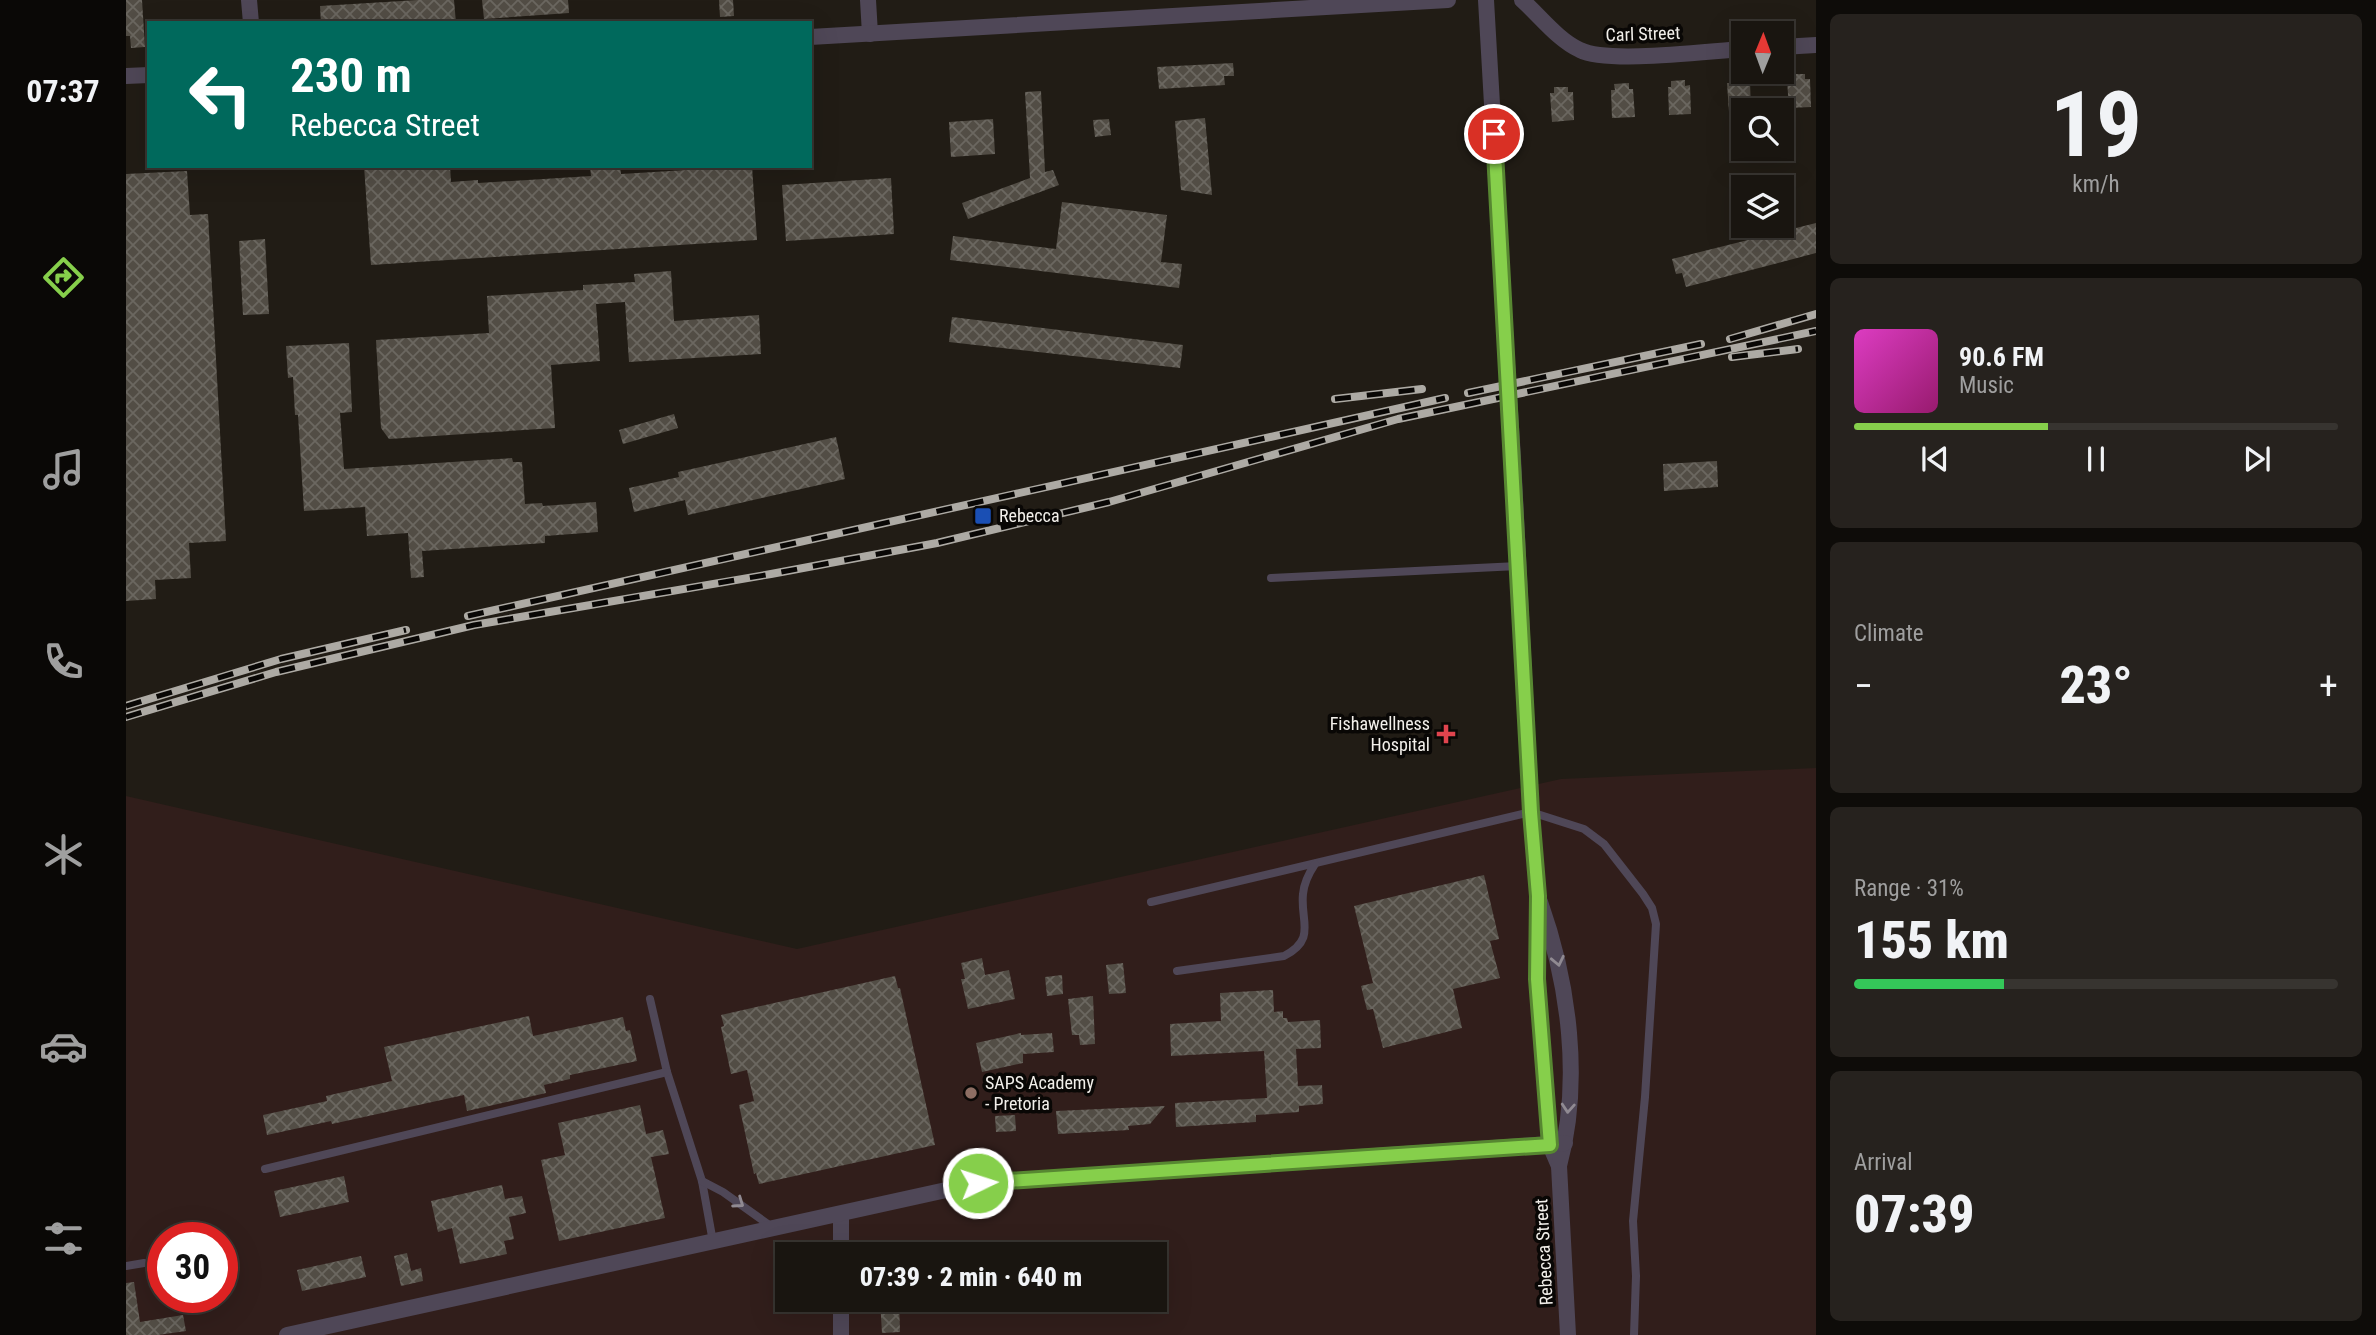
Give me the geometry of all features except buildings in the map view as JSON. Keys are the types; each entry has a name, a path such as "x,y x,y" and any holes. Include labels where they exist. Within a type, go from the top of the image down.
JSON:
{"street":[{"path":"249,0 251,21"},
{"path":"868,0 870,34"},
{"path":"812,37 1448,0"},
{"name":"Rebecca Street","path":"1486,0 1531,812 1538,896 1537,979 1559,1166 1568,1335"},
{"name":"Carl Street","path":"1522,0 1571,45 1585,52 1619,56 1731,50"},
{"path":"1794,46 1816,45"},
{"path":"126,76 147,75"},
{"name":"Rebecca Street","path":"1538,896 1555,948 1567,1014 1570,1074 1557,1144"},
{"path":"287,1335 841,1214 881,1202 978,1183 1557,1144"},
{"path":"841,1214 841,1242"},
{"path":"841,1312 841,1335"}],"lane":[{"path":"1271,578 1518,565"},
{"path":"1150,902 1531,812 1584,829 1604,844 1653,908 1656,925 1645,1097 1633,1221 1636,1276 1634,1335"},
{"path":"1177,971 1284,956 1292,952 1305,933 1303,893 1309,873 1315,864"},
{"path":"650,999 667,1072 702,1181 713,1242"},
{"path":"265,1169 667,1072"},
{"path":"702,1181 723,1192 775,1228"},
{"path":"126,1266 144,1263"}],"shaded area":[{"name":"SAPS Academy - Pretoria","path":"1816,768 1816,1335 126,1335 126,796 797,949 1561,779"}],"railway":[{"path":"1730,339 1816,314"},
{"path":"126,717 276,672 474,625 937,543 1109,502 1398,419 1816,331"},
{"path":"1468,393 1701,344"},
{"path":"1732,357 1798,349"},
{"path":"1335,399 1422,389"},
{"path":"468,616 1445,398"},
{"path":"126,706 281,659 406,630"}],"place":[{"name":"Rebecca","path":"983,516"},
{"name":"Fishawellness Hospital","path":"1446,734"},
{"name":"SAPS Academy - Pretoria","path":"971,1093"}],"route":[{"path":"978,1183 1550,1145 1537,979 1538,896 1531,812 1494,134"}]}
